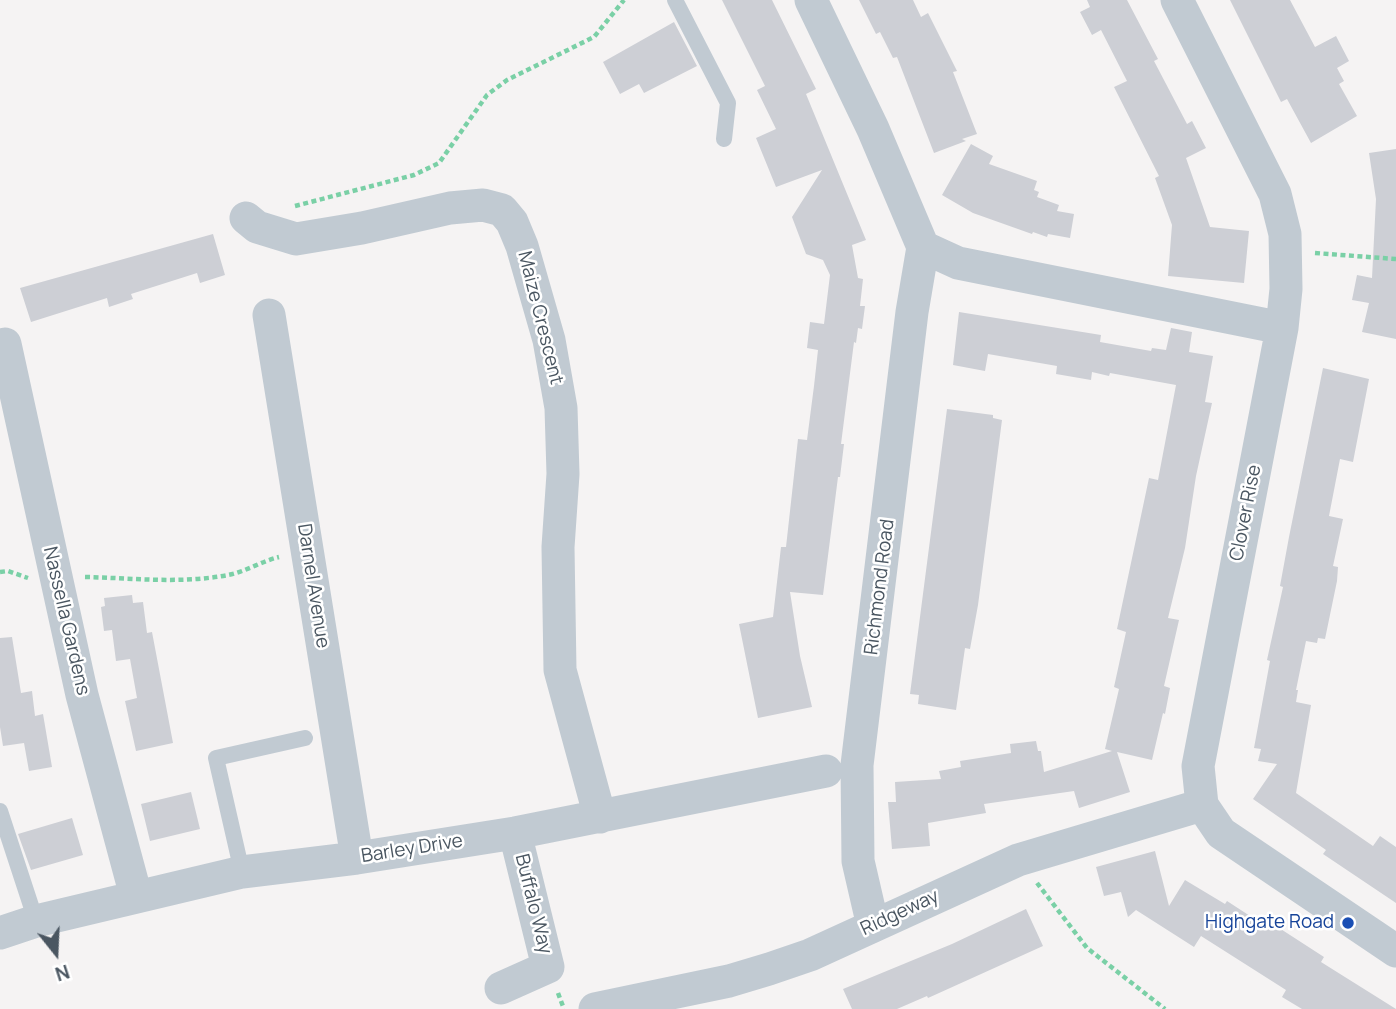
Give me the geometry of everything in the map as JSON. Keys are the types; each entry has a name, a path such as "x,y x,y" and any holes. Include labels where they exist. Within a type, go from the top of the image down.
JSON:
{"street":[{"path":"811,0 873,129 923,247 958,263 1282,328"},
{"name":"Clover Rise","path":"1177,0 1275,194 1285,234 1286,251 1282,328 1198,766 1202,805 1221,833 1396,951"},
{"name":"Maize Crescent","path":"246,218 257,227 296,239 362,228 450,208 483,205 502,209 512,222 522,246 549,340 561,408 563,474 558,547 560,670 600,817"},
{"name":"Richmond Road","path":"873,926 858,861 842,768 923,247"},
{"name":"Darnel Avenue","path":"269,315 357,858"},
{"name":"Nassella Gardens","path":"5,344 82,695 136,896"},
{"name":"Barley Drive","path":"0,933 36,921 242,872 357,858 515,833 842,768"},
{"name":"Ridgeway","path":"595,1009 769,970 810,955 1018,860 1202,805"},
{"name":"Buffalo Way","path":"501,988 548,967 515,833"}],"lane":[{"path":"675,0 728,103 724,139"},
{"path":"242,872 216,758 304,738"},
{"path":"0,811 36,921"}],"path":[{"path":"246,218 414,175 439,163 487,95 507,80 594,37 624,0"},
{"path":"1286,251 1396,259"},
{"path":"0,572 8,571 35,580 87,577 168,580 230,575 282,556 308,558"},
{"path":"1018,860 1087,948 1165,1009"}],"building":[{"path":"722,0 772,0 816,89 806,94 866,240 852,245 858,278 863,279 860,306 865,306 862,329 858,328 856,343 854,342 841,444 844,444 840,477 823,595 790,592 800,656 812,707 758,718 739,624 773,617 781,547 786,547 798,439 807,440 814,386 818,350 807,348 810,322 824,324 830,275 823,260 806,254 792,217 822,170 776,187 756,138 776,129 757,90 765,86"},
{"path":"859,0 913,0 921,17 928,13 957,71 953,72 977,134 934,153 897,57 893,58 880,32 876,34"},
{"path":"1087,0 1127,0 1158,59 1154,61 1187,124 1192,121 1206,148 1186,158 1210,227 1249,231 1244,283 1168,276 1172,225 1155,178 1159,176 1114,87 1127,81 1101,30 1092,35 1080,12 1090,7"},
{"path":"1230,0 1290,0 1315,47 1336,36 1349,61 1337,68 1344,81 1339,84 1357,116 1311,143 1287,99 1281,102"},
{"path":"674,22 697,66 644,93 639,84 620,94 603,62"},
{"path":"971,144 993,156 989,164 1037,181 1034,190 1039,192 1037,197 1059,205 1057,211 1074,214 1070,238 1032,234 973,213 942,195"},
{"path":"1396,149 1396,339 1362,332 1369,303 1352,300 1357,275 1372,278 1376,199 1369,153"},
{"path":"213,234 225,275 200,283 197,273 131,294 133,299 109,307 107,298 31,322 20,288"},
{"path":"959,312 1101,335 1100,342 1151,351 1152,348 1166,350 1171,328 1192,332 1189,352 1213,356 1205,402 1212,403 1196,476 1185,548 1168,618 1179,620 1164,686 1170,688 1165,714 1163,713 1152,760 1117,752 1130,792 1079,808 1074,791 984,804 986,813 928,823 930,846 892,849 888,802 896,802 895,782 941,779 939,771 961,767 960,761 1011,753 1010,744 1036,741 1038,751 1041,751 1044,772 1112,751 1105,749 1119,689 1114,687 1126,632 1117,629 1149,478 1158,480 1176,385 1110,373 1109,376 1092,372 1091,380 1056,374 1057,366 988,354 985,371 953,365"},
{"path":"1323,368 1369,379 1353,462 1340,459 1329,516 1343,519 1333,566 1338,567 1337,581 1325,639 1318,638 1317,643 1306,641 1296,690 1296,702 1311,705 1296,793 1373,846 1380,836 1396,847 1396,903 1323,854 1326,850 1253,799 1277,764 1258,761 1261,749 1254,748 1270,661 1267,660 1283,587 1280,586"},
{"path":"947,409 993,415 993,418 1002,420 978,605 970,649 965,648 956,710 918,704 919,695 910,694"},
{"path":"132,595 133,603 143,602 147,633 152,632 173,743 136,751 125,701 137,698 130,659 116,661 112,630 104,631 101,607 105,606 104,598"},
{"path":"12,637 21,693 32,691 35,716 43,714 52,767 29,771 24,743 3,746 0,727 0,638"},
{"path":"191,792 200,829 150,841 141,804"},
{"path":"72,818 83,855 31,870 18,834"},
{"path":"1155,851 1169,906 1185,880 1225,904 1227,901 1270,929 1273,924 1324,957 1321,962 1396,1009 1302,1009 1282,997 1286,990 1201,936 1194,947 1136,910 1128,917 1121,892 1104,896 1096,867"},
{"path":"1026,909 1043,946 928,998 927,996 897,1009 852,1009 843,989 952,944"}],"place":[{"name":"Highgate Road","path":"1348,923"}]}
